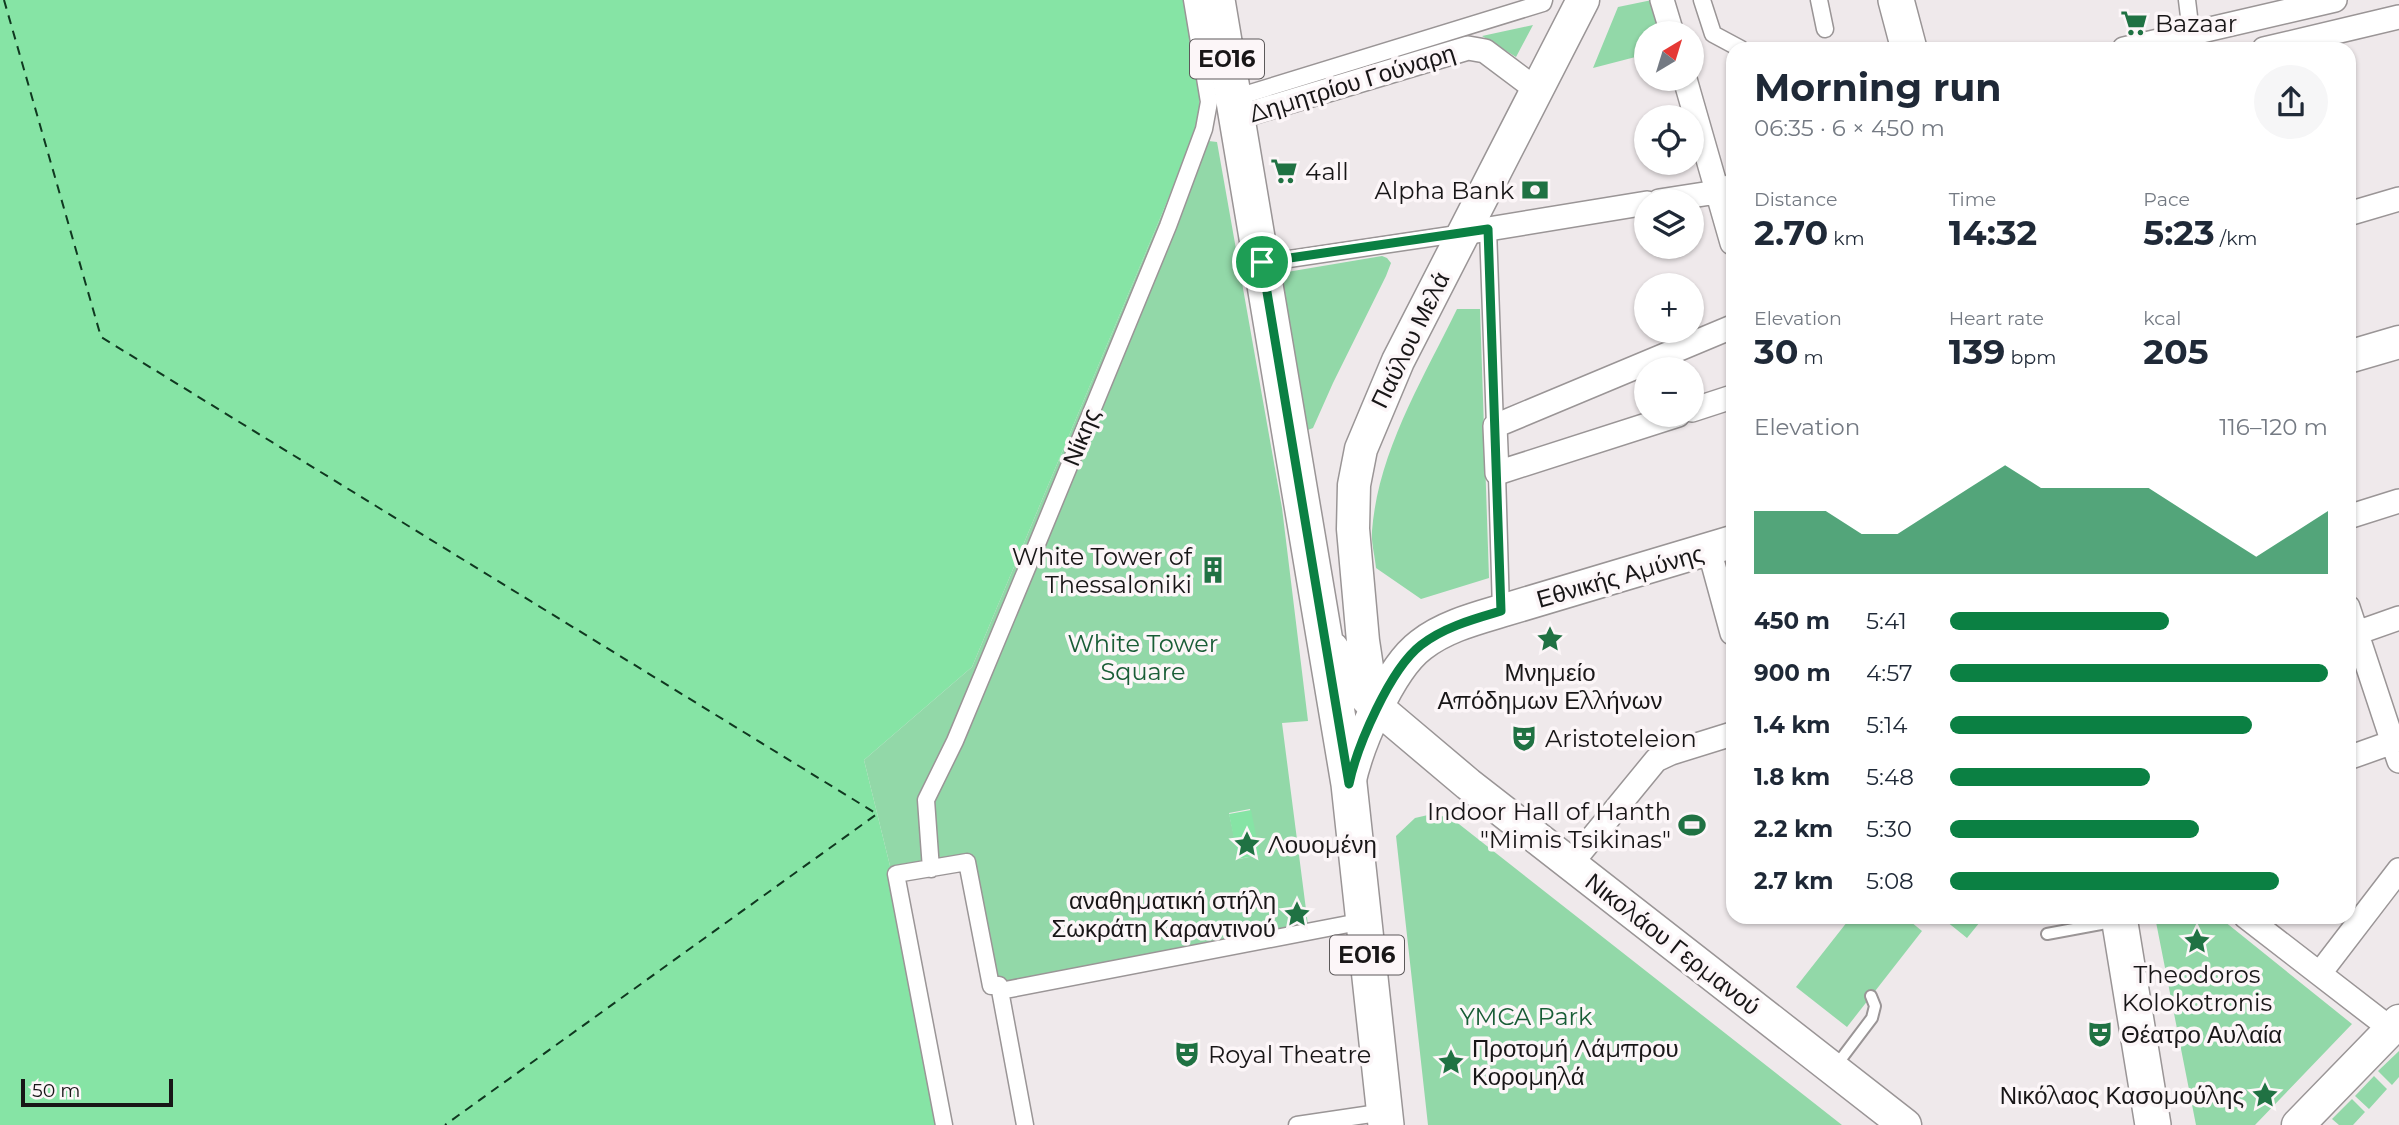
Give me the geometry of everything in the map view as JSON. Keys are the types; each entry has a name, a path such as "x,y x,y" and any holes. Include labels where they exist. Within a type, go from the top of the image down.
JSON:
{"main road":[{"name":"ΕΟ16","path":"1217,0 1349,784 1385,1118"},
{"name":"Παύλου Μελά","path":"1378,708 1368,675 1356,573 1353,509 1357,467 1367,431 1385,389 1476,231 1536,90 1583,0"},
{"path":"1896,0 1907,42"},
{"path":"2356,355 2399,342"},
{"name":"Εθνικής Αμύνης","path":"1349,784 1378,708 1402,666 1422,644 1454,627 1501,611 1721,546"},
{"path":"1324,636 1347,672 1378,708"},
{"name":"Νικολάου Γερμανού","path":"1378,708 1570,865 1905,1125"},
{"path":"2120,924 2145,1117"},
{"path":"2298,1125 2395,1025"}],"street":[{"name":"Νίκης","path":"932,869 926,800 955,741 1032,556 1168,226 1204,129 1209,102 1192,0"},
{"name":"Δημητρίου Γούναρη","path":"1236,108 1543,3 1544,0"},
{"path":"1662,0 1668,21"},
{"path":"1702,0 1713,34 1728,42"},
{"path":"1819,0 1825,29"},
{"path":"2187,0 2191,41 2335,0"},
{"path":"2295,42 2399,17"},
{"name":"Δημητρίου Γούναρη","path":"1236,108 1468,48 1485,51 1536,90"},
{"path":"1689,91 1725,189 1704,193"},
{"path":"2356,212 2399,199"},
{"path":"1262,262 1634,205"},
{"path":"1476,231 1495,426 1501,611"},
{"path":"1495,426 1726,330"},
{"path":"1704,406 1726,399"},
{"path":"1497,473 1641,427"},
{"path":"2356,514 2399,501"},
{"path":"1721,546 1726,586"},
{"path":"2356,633 2399,618"},
{"path":"2356,642 2396,751 2356,757"},
{"path":"1570,865 1656,760 1726,736"},
{"path":"944,1125 897,874 967,862 991,986 999,985 1025,1125"},
{"path":"2320,973 2399,870"},
{"path":"1000,991 1364,921"},
{"path":"2255,924 2395,1025"},
{"path":"1297,1125 1385,1118"}],"lane":[{"path":"2047,933 2090,924"},
{"path":"1833,1069 1872,1018 1875,1006 1871,996"}],"green space":[{"path":"1652,0 1658,21 1634,21 1634,57 1593,68 1618,7"},
{"path":"1533,25 1516,57 1482,36"},
{"name":"White Tower Square","path":"1192,142 1217,142 1282,508 1308,721 1282,723 1308,925 991,986 968,862 892,874 864,760 972,667","holes":["1250,809 1259,855 1239,859 1229,813"]},
{"path":"1382,256 1391,263 1386,276 1313,428 1305,431 1280,282 1287,272"},
{"path":"1457,309 1480,309 1489,578 1421,599 1376,568 1372,531 1383,473 1393,444"},
{"name":"YMCA Park","path":"1428,815 1450,817 1842,1125 1428,1125 1396,836 1415,818"},
{"path":"1846,924 1914,924 1922,931 1847,1027 1796,987"},
{"path":"1950,924 1978,924 1967,938"},
{"path":"2156,924 2228,924 2352,1024 2255,1125 2196,1125"},
{"path":"2399,1051 2399,1077 2392,1085 2378,1071"},
{"path":"2374,1076 2387,1089 2369,1109 2355,1096"},
{"path":"2352,1099 2365,1112 2353,1125 2339,1125 2332,1119"}],"shaded area":[{"path":"0,0 1184,0 1199,87 1200,112 1192,142 972,667 864,760 892,874 939,1125 0,1125"},
{"path":"1251,810 1260,855 1238,859 1229,814"}],"ferry route":[{"path":"4,0 101,337 877,814 445,1125"}],"place":[{"name":"Bazaar","path":"2134,23"},
{"name":"4all","path":"1284,171"},
{"name":"Alpha Bank","path":"1535,190"},
{"name":"White Tower of Thessaloniki","path":"1213,570"},
{"name":"Μνημείο Απόδημων Ελλήνων","path":"1550,639"},
{"name":"Aristoteleion","path":"1524,738"},
{"name":"Indoor Hall of Hanth \"Mimis Tsikinas\"","path":"1692,825"},
{"name":"Λουομένη","path":"1247,844"},
{"name":"αναθηματική στήλη Σωκράτη Καραντινού","path":"1297,914"},
{"name":"Theodoros Kolokotronis","path":"2197,941"},
{"name":"Θέατρο Αυλαία","path":"2100,1034"},
{"name":"Royal Theatre","path":"1187,1054"},
{"name":"Προτομή Λάμπρου Κορομηλά","path":"1451,1062"},
{"name":"Νικόλαος Κασομούλης","path":"2265,1095"}],"route":[{"path":"1488,229 1501,611 1440,633 1422,644 1407,659 1388,687 1370,726 1349,784 1273,327 1262,262 1488,229"}]}
